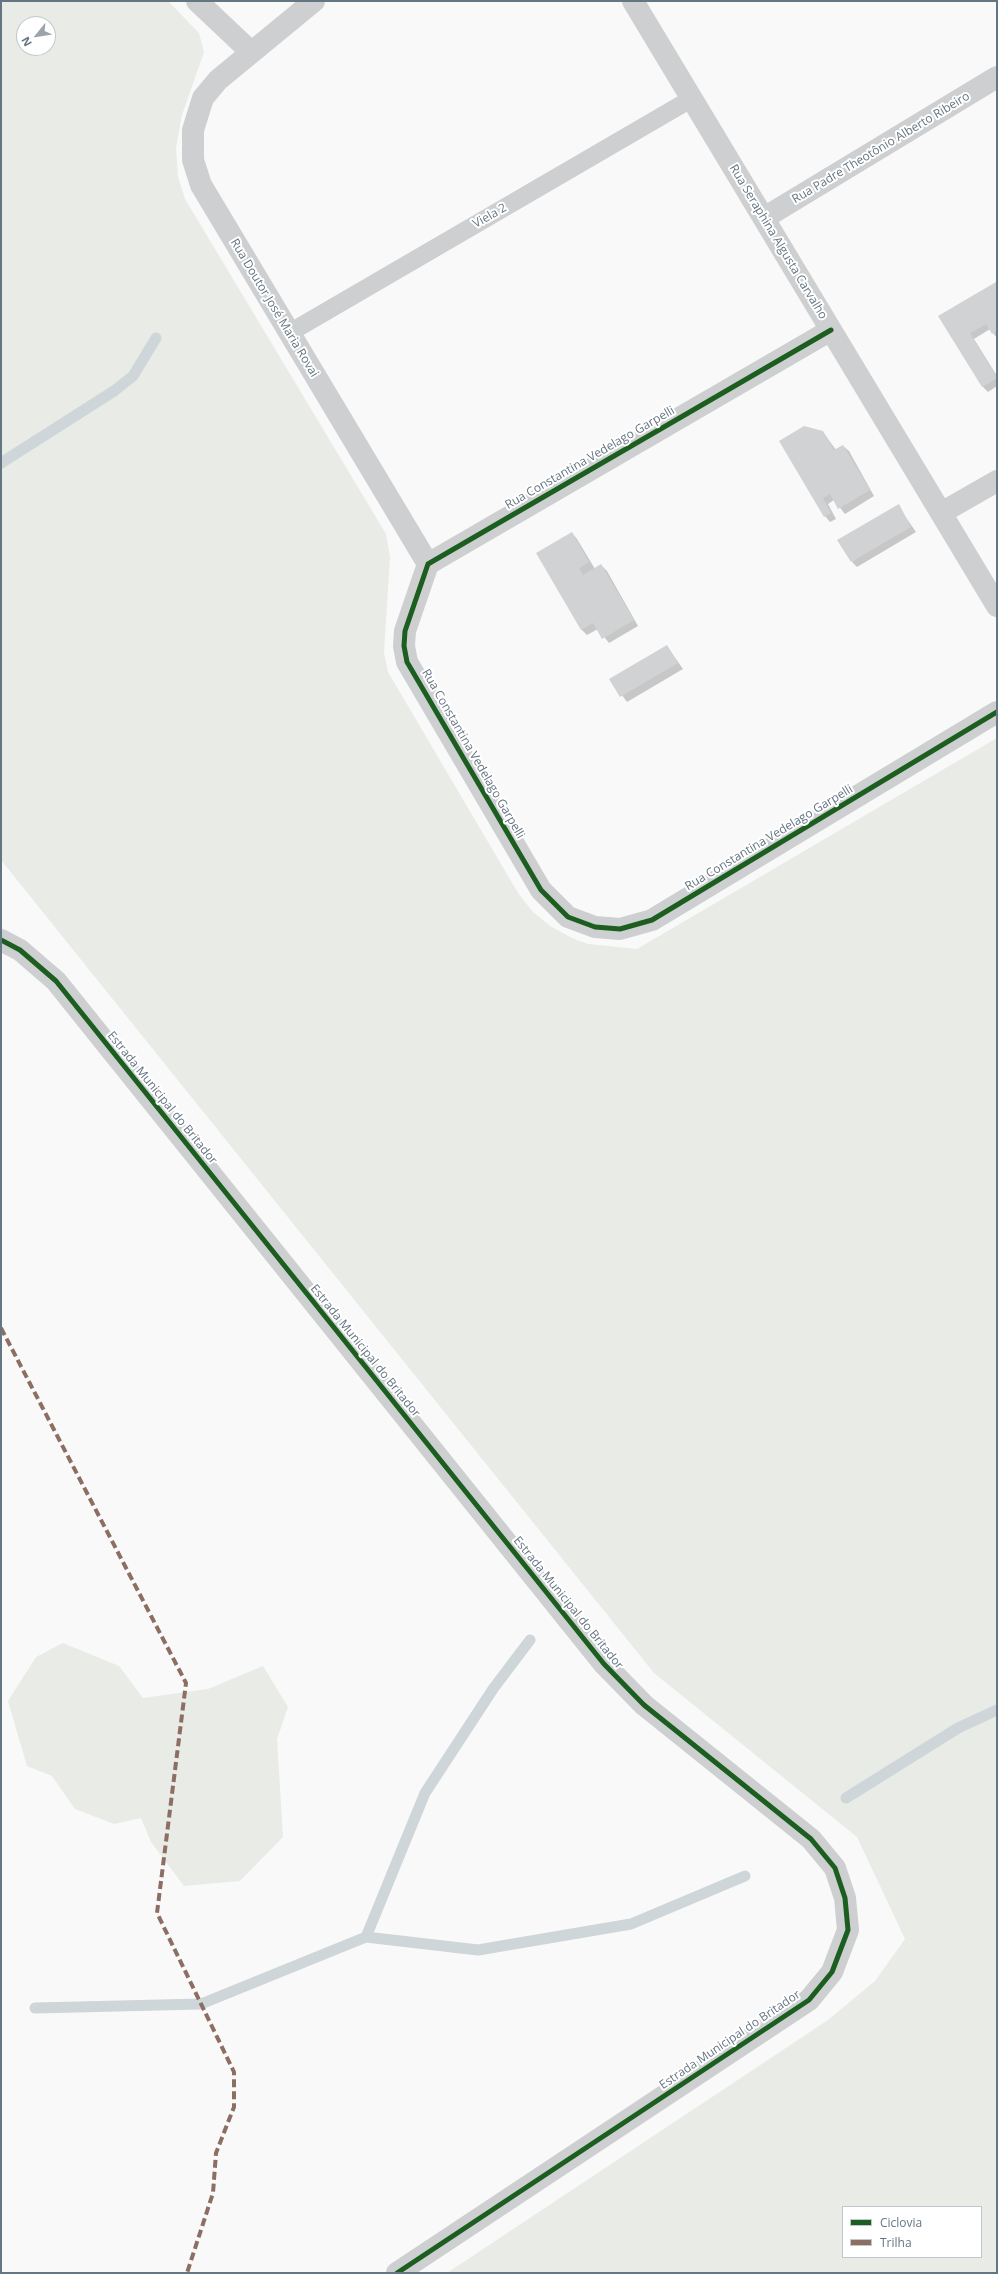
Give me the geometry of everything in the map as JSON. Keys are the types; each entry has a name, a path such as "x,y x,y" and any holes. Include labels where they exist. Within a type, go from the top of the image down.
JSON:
{"street":[{"path":"197,1 251,52"},
{"name":"Rua Doutor José Maria Rovai","path":"314,1 218,80 203,98 193,130 194,160 201,185 428,564"},
{"name":"Rua Seraphina Algusta Carvalho","path":"633,1 997,606"},
{"name":"Rua Padre Theotônio Alberto Ribeiro","path":"764,218 997,77"},
{"name":"Rua Constantina Vedelago Garpelli","path":"831,330 428,564 405,631 404,646 407,662 541,890 568,917 595,927 620,929 652,920 997,712"},
{"path":"941,513 997,481"},
{"name":"Estrada Municipal do Britador","path":"1,940 20,950 56,981 604,1664 644,1705 811,1839 835,1868 845,1898 848,1930 832,1972 809,2000 397,2273"}],"lane":[{"name":"Viela 2","path":"289,333 692,99"}],"shaded area":[{"path":"1,1 168,1 199,33 204,52 182,115 176,148 178,177 185,199 386,534 390,557 384,653 388,672 518,893 532,911 550,926 574,939 588,944 637,949 997,738 997,2273 447,2273 828,2020 875,1981 905,1939 857,1837 654,1673 1,860"},
{"path":"63,1643 119,1666 143,1698 208,1689 263,1666 288,1707 277,1739 283,1837 240,1881 184,1886 151,1842 141,1818 114,1824 75,1809 52,1776 27,1766 8,1701 36,1657"}],"building":[{"path":"996,282 997,331 992,334 986,324 970,333 997,378 982,387 938,316"},
{"path":"804,426 823,431 834,450 843,445 870,490 838,509 830,494 823,498 831,513 824,517 779,441"},
{"path":"899,504 911,527 851,562 837,540"},
{"path":"572,532 589,562 579,568 583,575 601,564 634,620 602,639 593,623 581,630 536,553"},
{"path":"667,645 678,663 620,697 609,679"}],"waterway":[{"path":"1,463 114,391 133,376 156,338"},
{"path":"366,1937 425,1793 493,1689 530,1640"},
{"path":"846,1798 958,1728 997,1710"},
{"path":"35,2008 201,2004 366,1937 478,1950 631,1924 745,1876"}],"marked path":[{"path":"1,1328 186,1683 157,1913 234,2072 234,2107 216,2153 213,2193 187,2273"}],"cycle path":[{"path":"831,330 428,564 405,631 404,646 407,662 541,890 568,917 595,927 620,929 652,920 997,712"},
{"path":"1,940 20,950 56,981 604,1664 644,1705 811,1839 835,1868 845,1898 848,1930 832,1972 809,2000 397,2273"}]}
